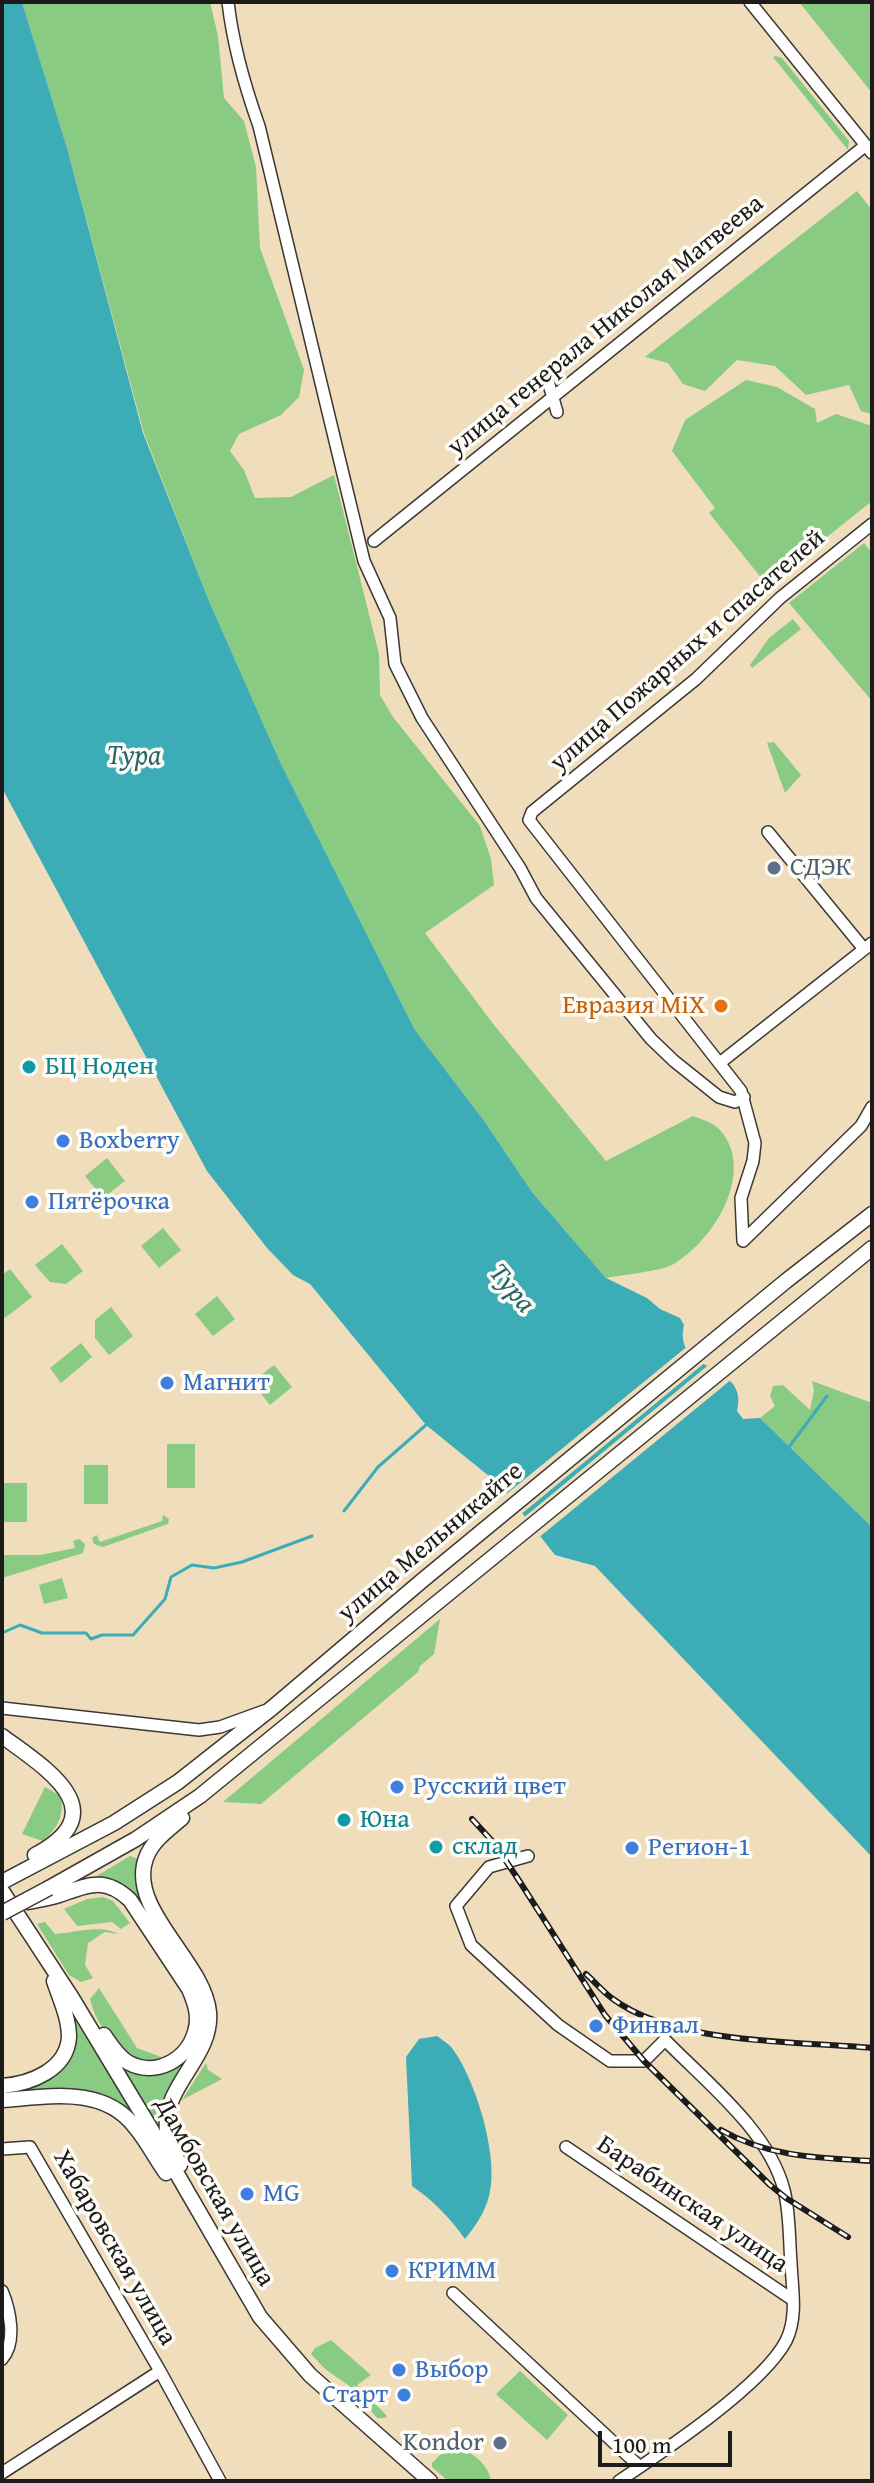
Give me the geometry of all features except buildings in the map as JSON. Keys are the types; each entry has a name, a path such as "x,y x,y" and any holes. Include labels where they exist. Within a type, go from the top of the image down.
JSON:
{"main road":[{"name":"улица Мельникайте","path":"3,1884 32,1862 114,1823 178,1782 272,1708 786,1281 872,1214"},
{"name":"улица Мельникайте","path":"2,1913 52,1892 200,1796 872,1248"},
{"path":"2,1736 60,1780 69,1793 72,1805 71,1820 64,1833 32,1862"},
{"path":"188,2197 182,2171 167,2135 167,2123 176,2091 205,2040 209,2010 205,1993 143,1888 142,1873 151,1849 200,1796"},
{"name":"Дамбовская улица","path":"3,1884 47,1962 151,2129 245,2295 276,2338 320,2384 430,2481"},
{"path":"52,1892 96,1884 121,1891 189,1989 197,2017 195,2033 179,2058 155,2068 141,2067 124,2060 98,2027 80,2013"},
{"path":"2,2086 38,2078 61,2060 67,2048 69,2035 65,2014 47,1962"},
{"path":"2,2100 63,2096 106,2103 134,2125 165,2172 188,2197"}],"street":[{"path":"228,2 233,44 259,126 364,561 390,618 395,664 422,718 547,914 651,1039 674,1061 719,1097 735,1102 744,1097"},
{"path":"750,2 869,149"},
{"name":"улица генерала Николая Матвеева","path":"374,541 552,396 869,149"},
{"path":"548,381 557,412"},
{"name":"улица Пожарных и спасателей","path":"721,1062 529,820 532,812 696,679 780,598 872,524"},
{"path":"768,832 868,946 721,1062 744,1097 755,1143 753,1161 741,1198 743,1241 861,1126 872,1107"},
{"path":"2,1708 199,1730 220,1727 272,1708"},
{"path":"528,1856 489,1867 456,1906 471,1945 558,2025 610,2061 644,2061 665,2040 747,2123 776,2165 786,2198 793,2300 790,2331 776,2356 732,2399 619,2481"},
{"name":"Хабаровская улица","path":"2,2149 30,2147 220,2481"},
{"name":"Барабинская улица","path":"566,2147 793,2300"},
{"path":"2,2291 12,2339 2,2359"},
{"path":"453,2293 640,2467"},
{"name":"Хабаровская улица","path":"2,2473 160,2371"}],"green space":[{"path":"22,2 210,2 218,36 224,98 244,121 256,167 260,248 304,370 299,397 281,415 239,434 230,451 244,470 255,498 291,497 334,475 379,654 380,695 393,717 480,826 491,859 494,885 425,933 494,1025 606,1161 693,1116 720,1130 730,1147 734,1166 725,1205 702,1240 672,1265 606,1278 532,1192 485,1122 415,1030 281,764 209,601 144,433 67,148"},
{"path":"799,2 872,2 872,93"},
{"path":"773,57 782,58 849,141 848,150"},
{"path":"857,191 872,210 872,414 861,411 849,385 806,395 775,366 737,360 705,391 683,384 668,363 645,357"},
{"path":"746,380 777,387 815,409 817,423 836,414 872,426 872,501 767,585 709,513 715,508 672,451 685,420"},
{"path":"864,543 872,553 872,701 789,603"},
{"path":"793,619 801,629 752,668 750,665 769,638"},
{"path":"774,742 801,775 785,793 767,743"},
{"path":"107,1158 125,1181 103,1198 85,1176"},
{"path":"163,1228 181,1250 159,1268 141,1246"},
{"path":"62,1244 83,1271 66,1284 50,1282 35,1265"},
{"path":"10,1269 32,1297 5,1318 2,1315 2,1275"},
{"path":"217,1296 235,1319 213,1336 195,1314"},
{"path":"111,1307 133,1336 109,1355 95,1338 95,1320"},
{"path":"81,1343 92,1357 61,1383 50,1368"},
{"path":"274,1365 292,1387 270,1405 252,1382"},
{"path":"812,1381 872,1403 872,1527 760,1418 775,1406 770,1396 773,1386 783,1385 810,1410 814,1390"},
{"path":"167,1444 195,1444 195,1488 167,1488"},
{"path":"84,1465 108,1465 108,1504 84,1504"},
{"path":"4,1483 27,1483 27,1522 4,1522"},
{"path":"163,1515 169,1519 168,1524 103,1547 94,1544 92,1538 97,1535 100,1542 162,1521"},
{"path":"79,1539 85,1544 83,1553 2,1578 2,1555 40,1555 75,1548 73,1541"},
{"path":"62,1578 68,1598 44,1604 39,1585"},
{"path":"440,1619 434,1654 420,1666 418,1672 261,1804 223,1802"},
{"path":"45,1787 61,1796 62,1810 56,1826 43,1841 22,1834"},
{"path":"130,1856 138,1859 135,1881 144,1905 142,1907 117,1882 95,1877"},
{"path":"103,1897 113,1901 130,1923 121,1929 112,1922 77,1926 64,1909 87,1899"},
{"path":"45,1922 55,1934 96,1929 118,1934 105,1932 88,1943 85,1965 93,1978 81,1982 69,1975 37,1924"},
{"path":"99,1988 137,2048 167,2059 140,2059 128,2054 108,2036 90,1999"},
{"path":"73,2017 131,2110 117,2101 90,2092 62,2089 16,2092 54,2074 64,2058"},
{"path":"188,2058 167,2092 157,2124 124,2069 158,2073"},
{"path":"206,2063 208,2070 222,2079 182,2100"},
{"path":"331,2340 371,2375 357,2385 387,2416 385,2418 377,2418 359,2396 361,2394 325,2369 311,2354 315,2348"},
{"path":"520,2371 568,2415 547,2440 496,2394"},
{"path":"453,2449 477,2458 491,2481 448,2481 432,2467 432,2463"}],"water":[{"name":"Тура","path":"2,2 22,2 67,148 143,433 209,601 281,764 415,1030 485,1122 532,1192 606,1278 680,1318 684,1325 683,1341 689,1352 733,1384 738,1395 737,1411 743,1419 760,1418 872,1527 872,1857 595,1566 555,1555 500,1485 426,1425 310,1284 293,1275 267,1248 207,1171 2,788"},
{"path":"437,2036 452,2048 469,2078 483,2119 491,2161 492,2180 487,2202 465,2239 441,2210 412,2186 406,2057 419,2039"}],"pier":[{"path":"689,1345 692,1352 707,1361 519,1516 504,1496"},
{"path":"712,1362 732,1379 537,1539 522,1519"}],"waterway":[{"path":"789,1447 827,1396"},
{"path":"344,1511 378,1467 426,1425"},
{"path":"2,1633 20,1625 42,1633 86,1633 91,1639 102,1635 133,1635 165,1599 171,1577 192,1565 214,1568 242,1562 312,1536"}],"railway":[{"path":"472,1819 494,1843 605,2015 644,2061 770,2185 848,2237"},
{"path":"586,1974 613,1999 639,2014 669,2025 702,2033 773,2042 872,2048"},
{"path":"721,2130 775,2151 872,2161"}],"place":[{"name":"СДЭК","path":"774,868"},
{"name":"Евразия MiX","path":"721,1006"},
{"name":"БЦ Ноден","path":"29,1067"},
{"name":"Boxberry","path":"63,1141"},
{"name":"Пятёрочка","path":"32,1202"},
{"name":"Магнит","path":"167,1383"},
{"name":"Русский цвет","path":"397,1787"},
{"name":"Юна","path":"344,1820"},
{"name":"склад","path":"436,1847"},
{"name":"Регион-1","path":"632,1848"},
{"name":"Финвал","path":"596,2026"},
{"name":"MG","path":"247,2194"},
{"name":"КРИММ","path":"392,2271"},
{"name":"Выбор","path":"399,2370"},
{"name":"Старт","path":"404,2395"},
{"name":"Kondor","path":"500,2443"}]}
